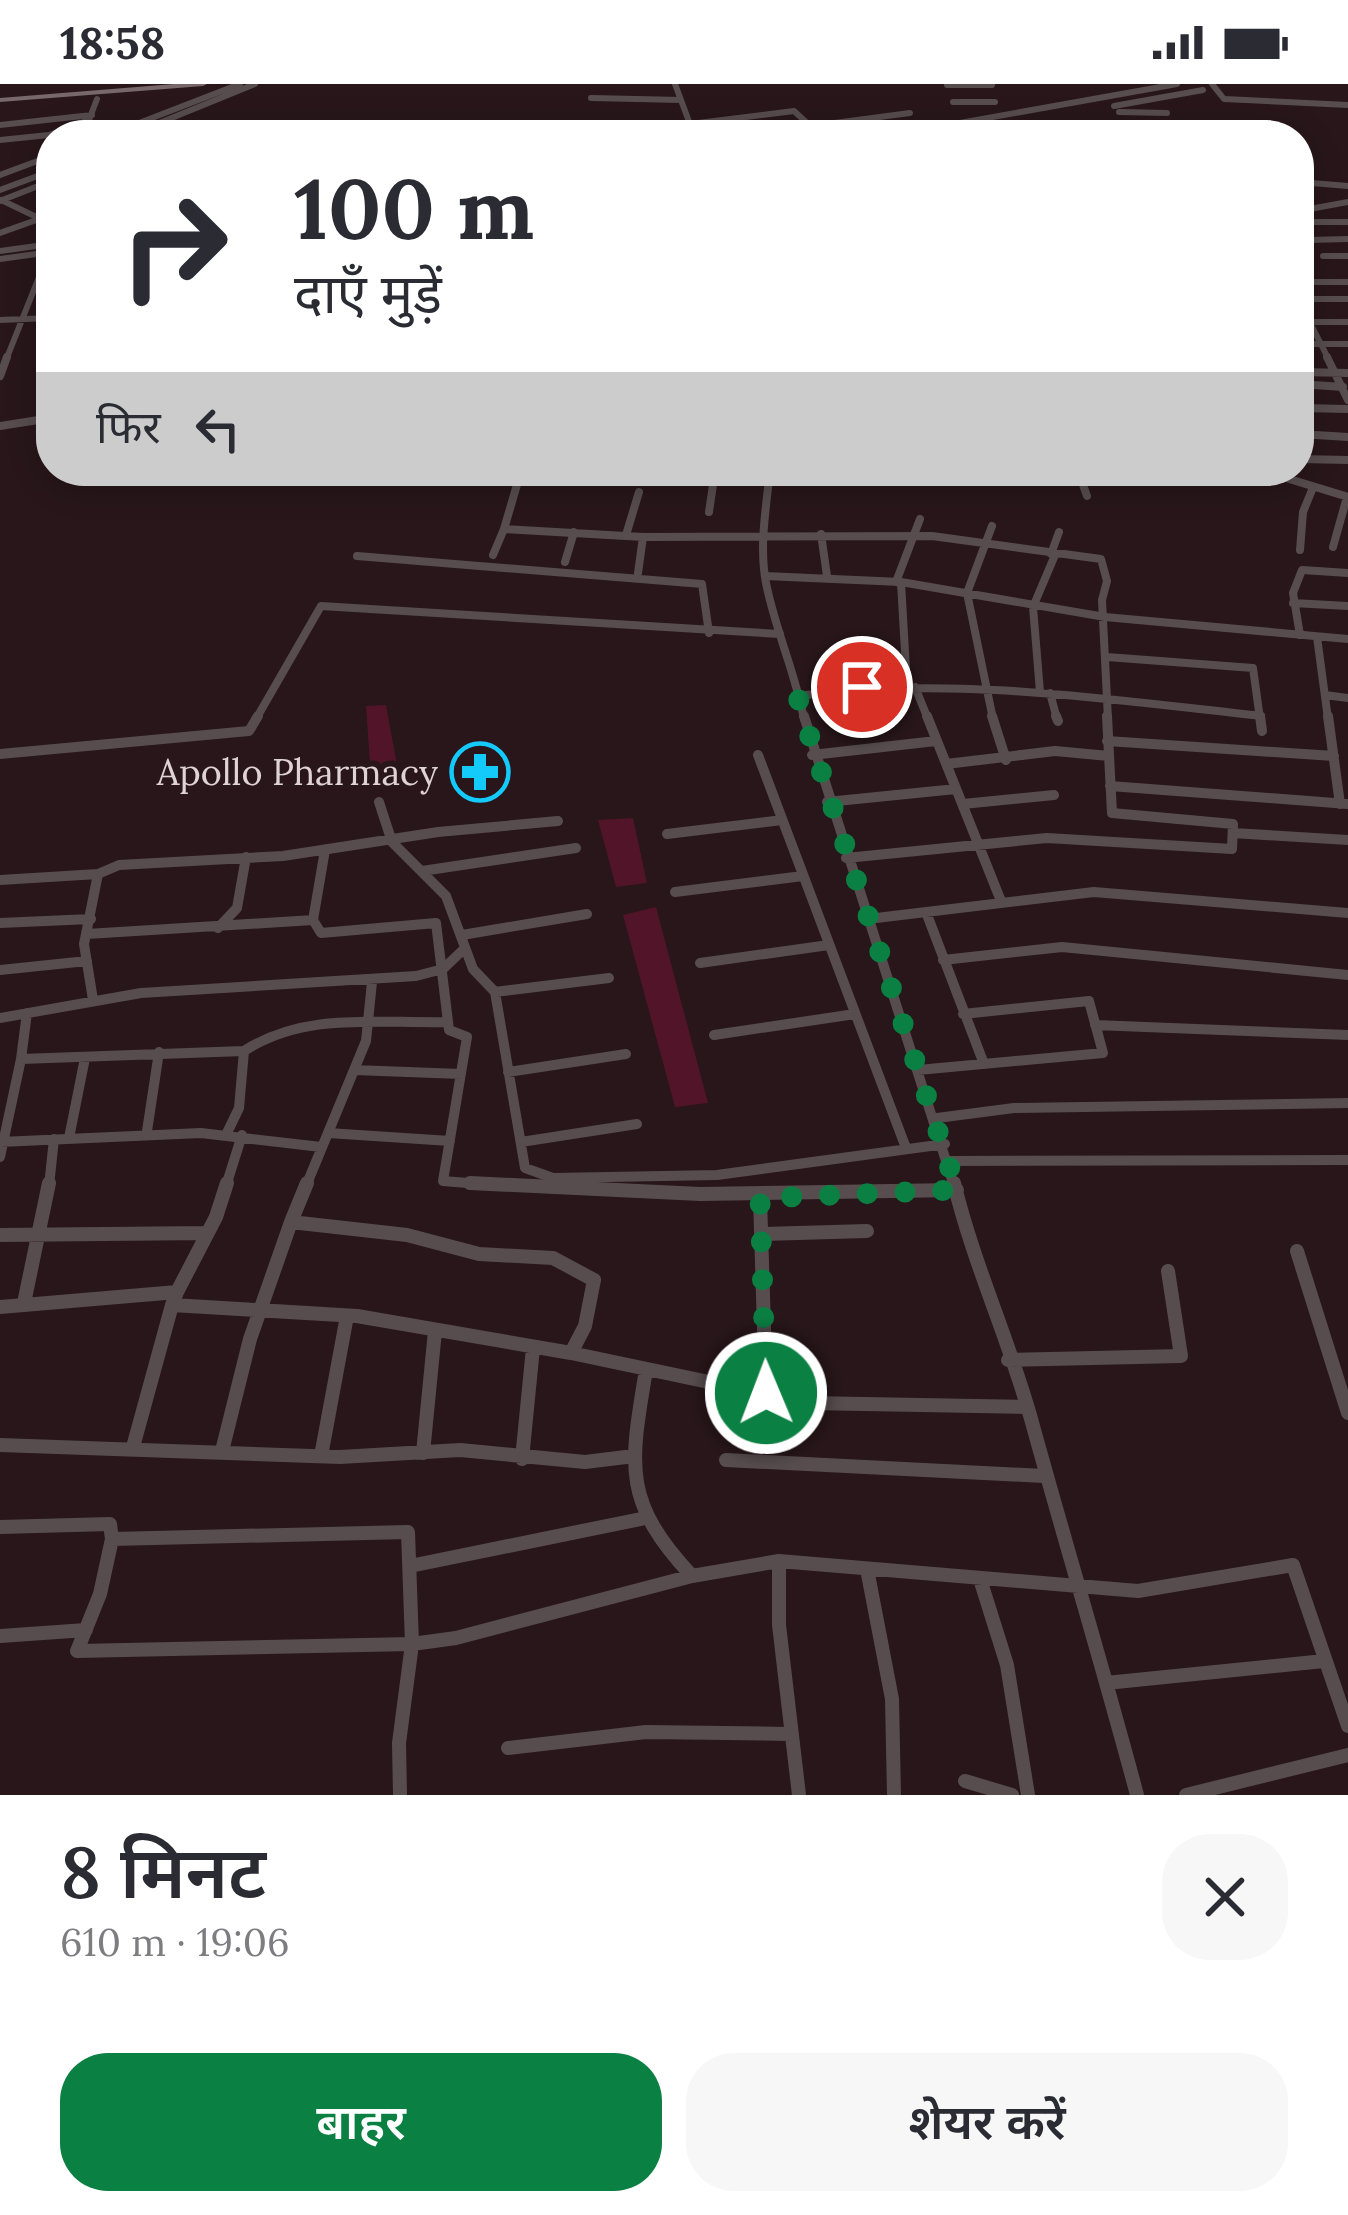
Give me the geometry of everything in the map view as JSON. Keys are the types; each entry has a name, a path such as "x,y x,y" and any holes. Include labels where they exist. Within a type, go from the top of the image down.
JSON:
{"street":[{"path":"0,100 203,84"},
{"path":"147,120 240,84"},
{"path":"167,120 255,84"},
{"path":"675,84 688,120"},
{"path":"947,85 992,84 999,118"},
{"path":"988,120 1177,84"},
{"path":"1212,84 1225,99 1348,105"},
{"path":"1117,109 1203,90"},
{"path":"591,98 681,100"},
{"path":"93,115 97,99"},
{"path":"1103,100 1117,109 1166,113"},
{"path":"953,102 995,101"},
{"path":"1117,109 1121,120"},
{"path":"721,120 790,111 804,120"},
{"path":"858,120 910,113"},
{"path":"46,120 93,115"},
{"path":"82,120 93,115"},
{"path":"801,118 874,118"},
{"path":"0,125 36,121"},
{"path":"0,140 36,135"},
{"path":"0,183 36,170"},
{"path":"0,183 36,170"},
{"path":"1314,181 1348,186"},
{"path":"3,199 36,187"},
{"path":"3,199 36,214"},
{"path":"1314,208 1348,202"},
{"path":"0,233 36,222"},
{"path":"1314,222 1348,222"},
{"path":"1323,239 1334,256"},
{"path":"1314,240 1348,239"},
{"path":"0,255 36,251"},
{"path":"1323,256 1348,256"},
{"path":"1314,282 1348,282"},
{"path":"0,376 36,285"},
{"path":"1314,302 1348,299"},
{"path":"0,320 36,319"},
{"path":"1314,322 1348,322"},
{"path":"1314,341 1344,373 1348,404 1314,407"},
{"path":"1316,344 1348,344"},
{"path":"1314,372 1344,373"},
{"path":"1314,386 1343,387"},
{"path":"0,426 36,420"},
{"path":"1314,435 1348,437"},
{"path":"1314,459 1348,460"},
{"path":"494,555 517,486"},
{"path":"709,512 713,486"},
{"path":"768,486 765,576 780,634 794,665 812,755 937,1118 1082,1590 1137,1795"},
{"path":"1083,486 1087,496"},
{"path":"1303,486 1347,497 1333,547"},
{"path":"1300,550 1308,488"},
{"path":"626,535 639,492"},
{"path":"920,519 898,582 911,687 1001,901"},
{"path":"992,526 968,593 983,689 1005,758"},
{"path":"505,529 643,537 916,536 1101,560 1107,581 1112,813 1234,824 1232,850 1077,838 846,858"},
{"path":"565,562 574,532"},
{"path":"1058,722 1045,693 1034,606 1060,532"},
{"path":"821,534 827,576"},
{"path":"638,573 643,537"},
{"path":"357,556 702,584 710,633"},
{"path":"1300,635 1293,603 1295,577 1302,570 1348,573"},
{"path":"765,576 898,582 1105,617 1348,639"},
{"path":"1293,603 1348,606"},
{"path":"0,754 249,731 321,606 780,634"},
{"path":"1110,786 1344,804 1317,637"},
{"path":"1107,657 1253,668 1262,731"},
{"path":"798,696 911,687 983,689 1261,716"},
{"path":"1325,695 1348,698"},
{"path":"812,755 936,741"},
{"path":"1107,741 1334,756"},
{"path":"946,764 1055,751 1109,756"},
{"path":"758,755 906,1148"},
{"path":"827,802 956,789"},
{"path":"963,803 1054,795"},
{"path":"379,802 392,842 446,896 472,969 495,992 525,1168 553,1178 717,1175 945,1144"},
{"path":"668,834 782,820"},
{"path":"0,880 98,874 118,865 165,859 325,850 438,832 558,821"},
{"path":"1233,833 1348,841"},
{"path":"422,871 576,848"},
{"path":"325,850 313,920 321,933 436,923 453,913"},
{"path":"218,928 237,908 246,857"},
{"path":"93,1000 86,934 98,874"},
{"path":"675,892 803,876"},
{"path":"868,919 1094,892 1348,913"},
{"path":"926,912 985,1064"},
{"path":"0,1018 184,988 372,982 443,969 463,942 587,914"},
{"path":"0,923 91,919"},
{"path":"86,934 313,920"},
{"path":"436,923 448,1030 467,1037 443,1181 557,1192 760,1198 957,1190"},
{"path":"700,963 829,945"},
{"path":"943,961 1062,947 1348,975"},
{"path":"0,970 87,961"},
{"path":"495,992 609,978"},
{"path":"222,1451 260,1310 354,1070 368,1026 372,982"},
{"path":"918,1070 1102,1053 1089,1000 964,1014"},
{"path":"27,1013 1,1147 147,1131 242,1135 321,1147"},
{"path":"714,1035 855,1014"},
{"path":"21,1059 244,1051 268,1031 316,1022 368,1026 448,1022"},
{"path":"1095,1024 1348,1035"},
{"path":"226,1135 239,1108 244,1051"},
{"path":"147,1131 159,1052"},
{"path":"508,1072 626,1054"},
{"path":"24,1303 85,1058"},
{"path":"354,1070 461,1074"},
{"path":"937,1118 1014,1108 1348,1103"},
{"path":"521,1142 637,1124"},
{"path":"328,1133 450,1141"},
{"path":"133,1447 174,1299 207,1233 242,1135"},
{"path":"950,1161 1348,1160"},
{"path":"760,1198 766,1393"},
{"path":"291,1222 407,1235 479,1254 553,1258 594,1280 585,1326 571,1353"},
{"path":"763,1234 867,1231"},
{"path":"0,1234 207,1233"},
{"path":"1297,1251 1347,1407"},
{"path":"1008,1360 1181,1356 1168,1271"},
{"path":"0,1306 174,1299 347,1316 571,1353 831,1405 1026,1407"},
{"path":"321,1456 347,1316"},
{"path":"424,1453 435,1331"},
{"path":"522,1459 533,1348"},
{"path":"646,1370 634,1456 634,1506 692,1576"},
{"path":"0,1445 321,1456 460,1450 585,1462 634,1456"},
{"path":"725,1460 1044,1476"},
{"path":"410,1566 641,1519"},
{"path":"0,1527 110,1524 112,1539 77,1652 412,1644 456,1638 692,1576 778,1562 1138,1591 1293,1565 1348,1726"},
{"path":"112,1539 409,1532 412,1644 399,1742 400,1795"},
{"path":"778,1562 779,1625 799,1795"},
{"path":"867,1569 892,1699 895,1795"},
{"path":"980,1579 1007,1665 1028,1795"},
{"path":"0,1636 86,1630"},
{"path":"1106,1683 1324,1661"},
{"path":"508,1748 646,1732 792,1734"},
{"path":"1186,1795 1348,1755"},
{"path":"965,1781 1012,1795"}],"shaded area":[{"path":"386,705 399,776 371,778 366,706"},
{"path":"633,818 647,883 616,887 598,820"},
{"path":"656,907 708,1103 675,1107 623,915"}],"place":[{"name":"Apollo Pharmacy","path":"480,772"}],"route":[{"path":"766,1393 760,1198 957,1190 837,834 798,696 862,687"}]}
